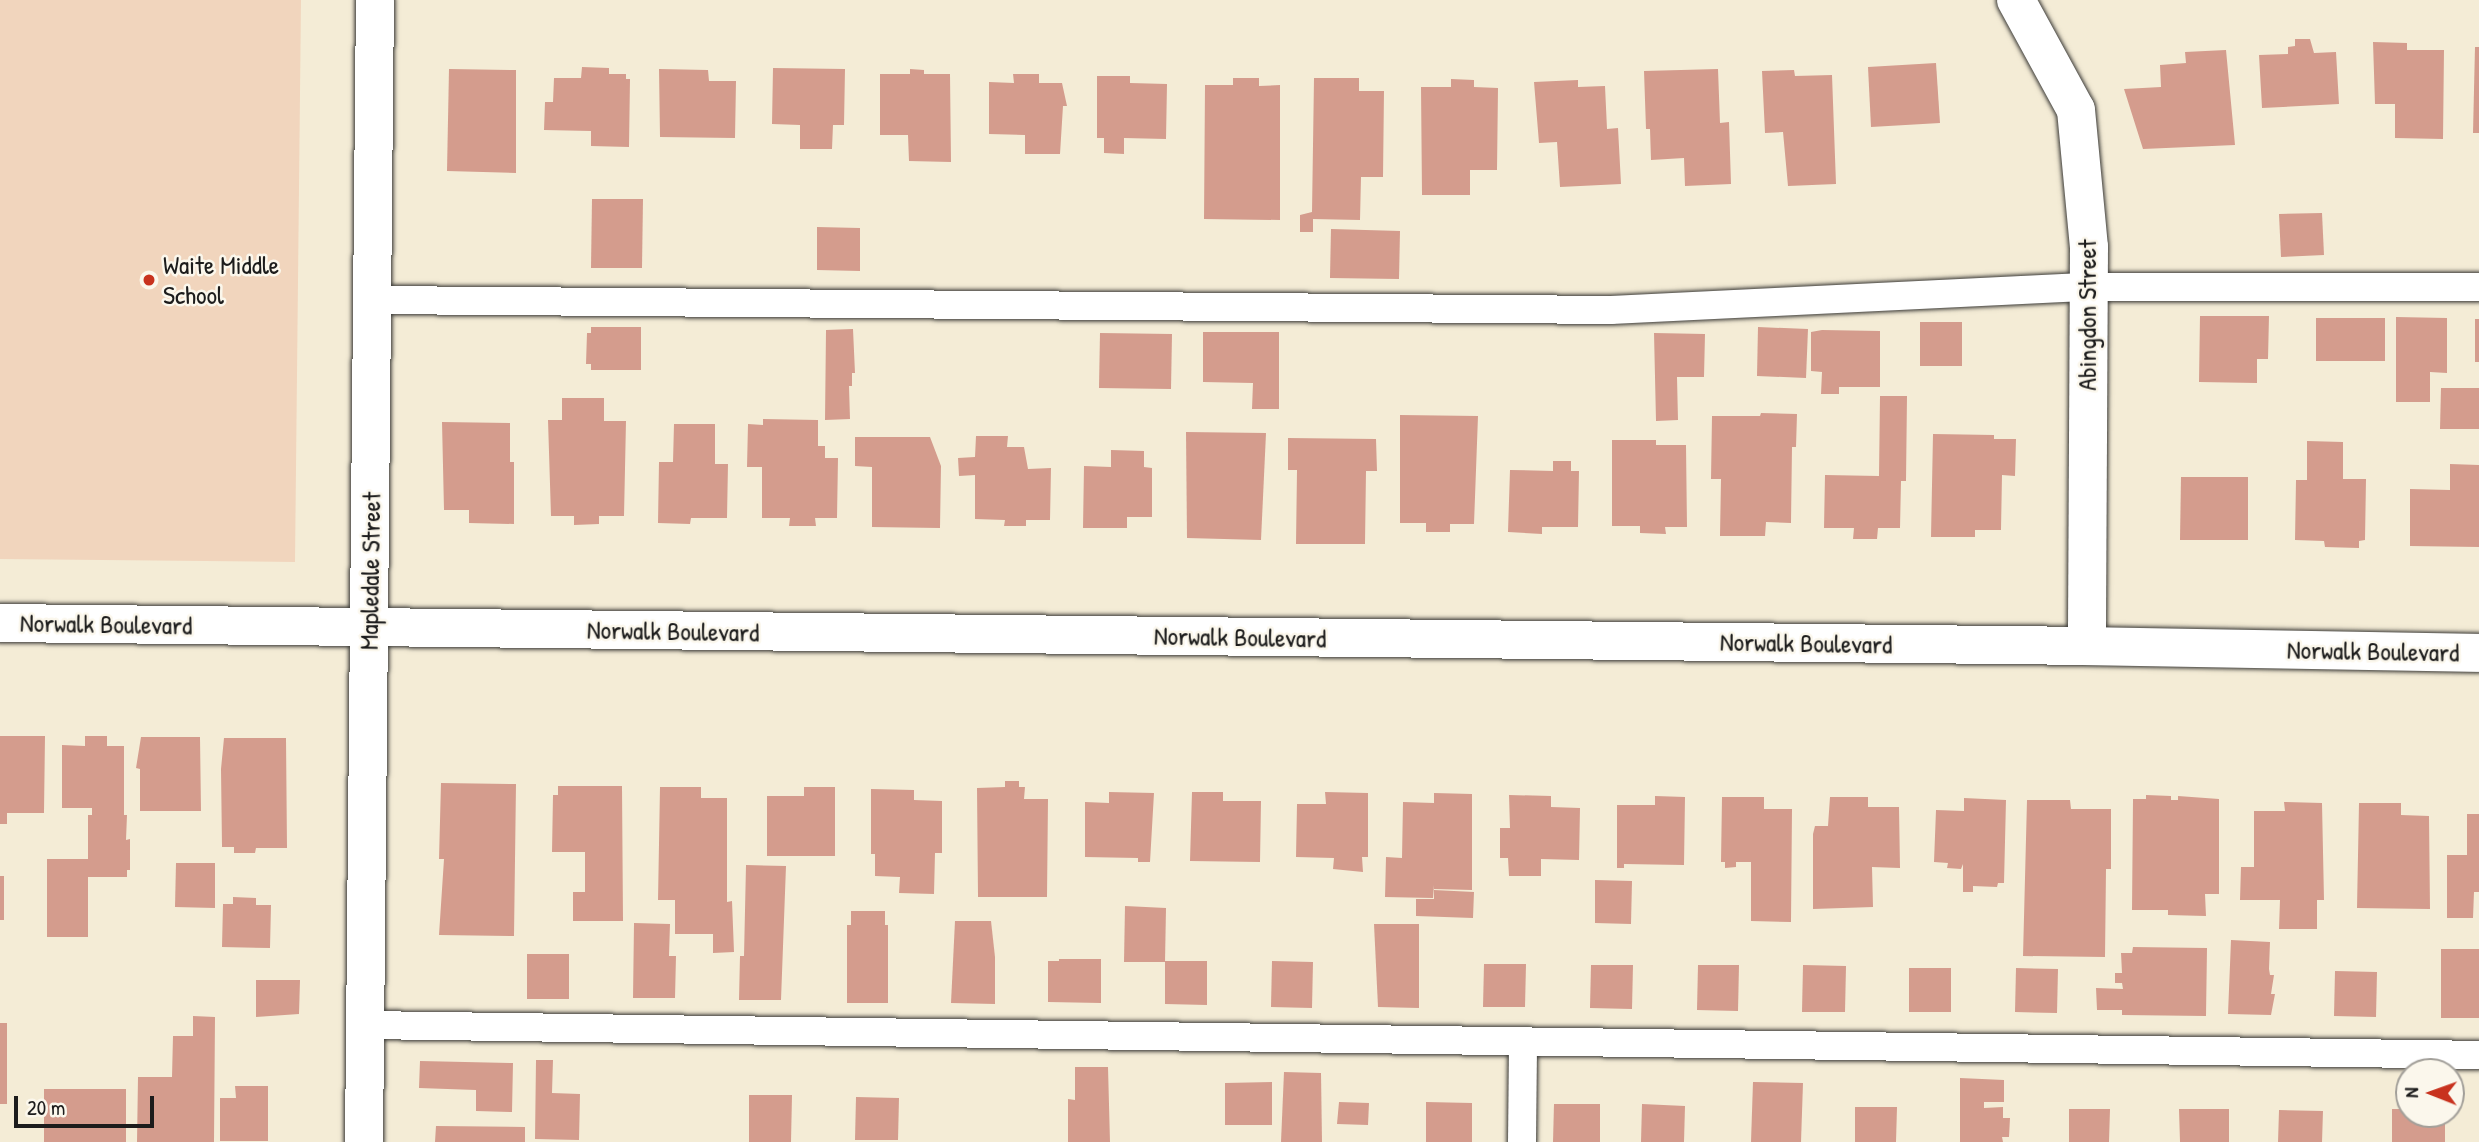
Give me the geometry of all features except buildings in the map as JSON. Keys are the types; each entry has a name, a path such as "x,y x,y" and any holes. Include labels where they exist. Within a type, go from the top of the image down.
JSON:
{"street":[{"name":"Mapledale Street","path":"363,1142 375,0"},
{"name":"Abingdon Street","path":"2016,0 2076,110 2089,247 2087,646"},
{"name":"Norwalk Boulevard","path":"0,623 2087,646 2479,653"}],"lane":[{"path":"373,300 1611,310 2088,286 2479,287"},
{"path":"365,1025 2479,1055"},
{"path":"1522,1142 1523,1042"}],"shaded area":[{"name":"Waite Middle School","path":"0,0 301,0 295,562 0,559"}],"place":[{"name":"Waite Middle School","path":"149,280"}]}
